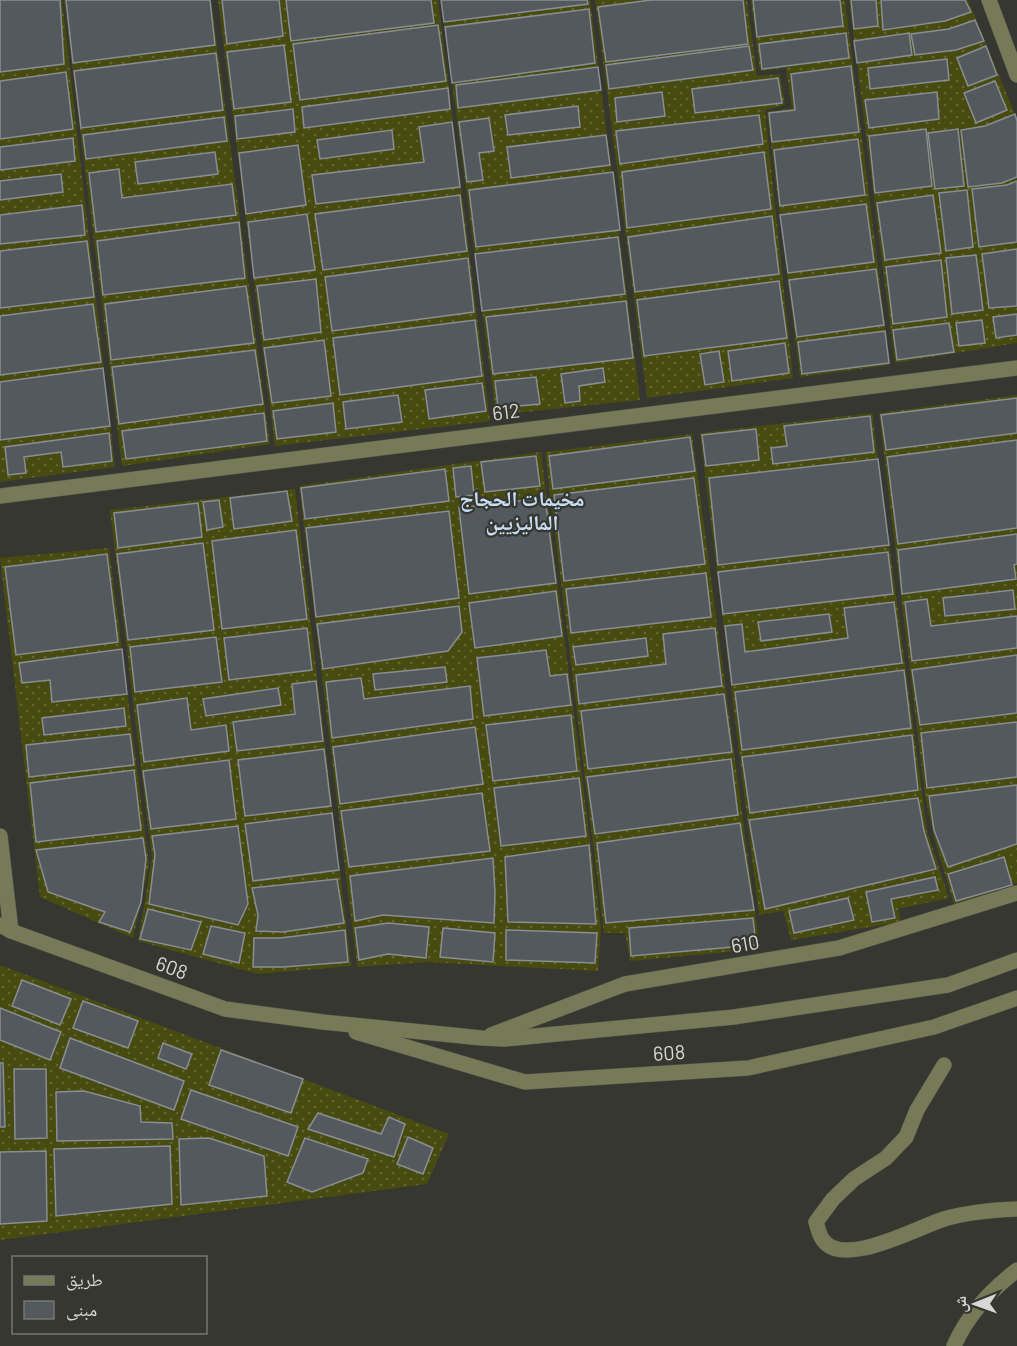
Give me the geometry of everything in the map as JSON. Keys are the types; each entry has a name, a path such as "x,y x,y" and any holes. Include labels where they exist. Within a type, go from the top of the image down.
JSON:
{"street":[{"path":"988,0 1017,75"},
{"name":"612","path":"0,496 1017,368"},
{"path":"0,836 6,928"},
{"name":"610","path":"482,1038 625,984 839,948 1017,893"},
{"name":"608","path":"6,928 225,1009 323,1022 504,1039 734,1017 948,985 1017,960"},
{"name":"608","path":"323,1022 525,1082 748,1068 934,1027 1017,998"},
{"path":"944,1065 917,1110 906,1137 886,1158 854,1179 816,1222 823,1240 834,1248 852,1251 873,1246 944,1219 984,1210 1017,1209"},
{"path":"954,1346 963,1326 982,1303 1017,1269"}],"shaded area":[{"path":"0,0 62,0 115,467 0,482"},
{"path":"64,0 211,0 270,444 122,466"},
{"path":"218,0 438,0 490,421 275,446"},
{"path":"441,0 590,0 640,400 496,415"},
{"path":"595,0 747,0 757,76 780,74 785,105 765,110 793,378 647,398"},
{"path":"751,0 845,0 890,365 800,377 767,112 792,108 786,68 760,71"},
{"path":"849,0 968,0 1017,119 1017,343 895,363"},
{"path":"1017,395 1017,883 954,905 934,837 925,795 879,413"},
{"path":"872,413 927,831 949,898 898,909 901,922 791,940 783,911 759,915 700,433"},
{"path":"692,434 760,949 630,961 625,933 604,933 545,452"},
{"path":"541,452 601,928 598,971 426,962 357,967 299,486"},
{"path":"295,489 351,966 258,974 138,941 152,858 110,510"},
{"path":"109,548 149,864 133,938 40,897 0,558"},
{"path":"0,965 449,1134 427,1184 0,1240"}],"building":[{"path":"0,0 60,0 64,64 0,72"},
{"path":"66,0 210,0 215,45 73,63"},
{"path":"222,0 279,0 283,36 227,44"},
{"path":"286,0 431,0 434,23 291,41"},
{"path":"441,0 587,0 588,4 444,22"},
{"path":"651,0 743,0 748,44 606,62 598,7"},
{"path":"753,0 840,0 843,26 757,37"},
{"path":"851,0 876,0 878,26 854,29"},
{"path":"881,0 965,0 971,12 945,21 883,30"},
{"path":"589,9 595,63 452,83 445,27"},
{"path":"975,20 984,41 956,50 915,55 911,34 949,29"},
{"path":"438,25 446,81 300,100 293,44"},
{"path":"846,33 849,58 762,69 759,44"},
{"path":"909,33 912,55 857,63 854,41"},
{"path":"284,45 291,102 234,109 227,52"},
{"path":"749,46 753,70 609,89 606,65"},
{"path":"986,46 997,75 968,86 957,58"},
{"path":"216,53 223,110 81,128 74,71"},
{"path":"947,59 949,80 870,89 868,68"},
{"path":"851,66 859,132 772,142 769,113 795,110 791,74"},
{"path":"598,67 601,90 458,108 456,85"},
{"path":"66,72 73,129 0,139 0,81"},
{"path":"778,78 782,103 695,113 692,89"},
{"path":"995,81 1007,110 976,123 964,93"},
{"path":"448,88 450,109 304,128 302,107"},
{"path":"662,92 665,116 617,122 615,98"},
{"path":"937,92 939,119 869,128 865,100"},
{"path":"578,106 580,127 508,135 505,115"},
{"path":"293,109 295,132 237,139 235,116"},
{"path":"1015,114 1017,177 1002,183 968,187 961,130 985,126"},
{"path":"759,115 763,144 620,164 616,131"},
{"path":"224,117 227,141 86,159 83,135"},
{"path":"489,118 494,151 479,153 483,180 467,182 459,122"},
{"path":"452,122 460,187 316,204 312,175 424,162 419,127"},
{"path":"926,129 932,186 875,193 869,136"},
{"path":"958,129 964,186 935,189 928,133"},
{"path":"392,130 394,149 320,159 317,140"},
{"path":"606,135 610,165 511,178 507,147"},
{"path":"73,138 75,161 0,170 0,147"},
{"path":"858,139 865,195 780,206 774,150"},
{"path":"298,145 306,205 246,214 239,153"},
{"path":"215,152 218,174 138,184 135,162"},
{"path":"764,152 771,209 627,228 622,172"},
{"path":"119,169 122,198 232,184 236,215 96,232 89,173"},
{"path":"613,172 620,230 476,247 469,190"},
{"path":"61,174 63,192 0,200 0,181"},
{"path":"1017,181 1017,242 979,247 972,189 1007,185"},
{"path":"967,190 973,247 946,251 939,193"},
{"path":"460,195 467,251 323,270 315,214"},
{"path":"933,195 941,253 885,260 877,203"},
{"path":"866,204 874,262 788,273 780,215"},
{"path":"82,205 85,235 0,244 0,215"},
{"path":"307,214 315,270 254,278 248,222"},
{"path":"772,216 779,274 635,292 628,237"},
{"path":"239,222 245,278 103,295 97,241"},
{"path":"618,237 625,294 482,311 475,254"},
{"path":"87,241 94,297 0,308 0,251"},
{"path":"1017,249 1017,306 989,308 982,254"},
{"path":"976,255 983,310 952,314 946,258"},
{"path":"468,258 474,312 332,331 325,277"},
{"path":"941,260 947,317 893,324 886,267"},
{"path":"876,269 884,325 797,337 789,280"},
{"path":"316,279 321,332 264,340 257,286"},
{"path":"779,281 787,338 644,356 637,300"},
{"path":"246,286 254,343 111,360 105,304"},
{"path":"626,301 633,358 493,374 486,317"},
{"path":"93,304 101,362 0,375 0,316"},
{"path":"1017,314 1017,335 996,338 993,317"},
{"path":"475,320 482,376 340,395 333,338"},
{"path":"982,320 985,343 959,346 956,323"},
{"path":"949,323 954,352 897,360 893,330"},
{"path":"885,331 889,363 802,374 798,342"},
{"path":"324,340 331,396 272,403 264,348"},
{"path":"785,343 789,373 732,381 728,351"},
{"path":"255,350 263,404 119,424 112,367"},
{"path":"719,351 724,382 705,385 700,354"},
{"path":"103,368 110,426 0,440 0,382"},
{"path":"603,368 605,382 579,386 580,401 565,403 561,374"},
{"path":"536,377 540,404 498,408 495,381"},
{"path":"482,383 486,411 429,419 425,390"},
{"path":"398,395 402,422 346,429 343,402"},
{"path":"1017,398 1017,433 886,450 881,415"},
{"path":"333,403 336,432 277,439 273,411"},
{"path":"264,413 267,441 126,459 122,431"},
{"path":"870,416 874,452 773,464 771,448 787,446 784,426"},
{"path":"756,429 759,460 706,466 702,435"},
{"path":"109,433 112,461 63,467 61,452 24,457 26,473 8,475 5,447"},
{"path":"690,437 695,471 553,489 549,456"},
{"path":"1017,440 1017,528 898,544 887,457"},
{"path":"536,456 540,486 485,492 481,462"},
{"path":"878,459 889,545 718,565 709,478"},
{"path":"471,466 474,495 456,497 453,468"},
{"path":"445,469 449,501 305,519 301,488"},
{"path":"694,478 705,564 564,581 554,495"},
{"path":"287,491 292,521 234,529 230,498"},
{"path":"545,498 556,583 469,594 459,508"},
{"path":"219,500 223,527 207,530 203,502"},
{"path":"198,503 202,537 118,548 114,513"},
{"path":"449,511 459,598 316,617 306,528"},
{"path":"296,530 307,619 222,629 212,541"},
{"path":"1017,534 1017,564 1014,565 1016,579 902,594 898,550"},
{"path":"203,543 214,630 128,640 117,554"},
{"path":"888,552 893,594 723,614 718,572"},
{"path":"107,554 118,642 16,655 5,567"},
{"path":"706,573 711,617 571,633 566,589"},
{"path":"1013,590 1015,609 945,616 943,598"},
{"path":"556,591 562,636 475,648 469,603"},
{"path":"927,599 931,626 1017,616 1017,648 912,661 905,602"},
{"path":"894,602 902,663 732,685 725,626 742,624 745,652 848,638 844,608"},
{"path":"459,606 462,632 448,651 323,669 317,624"},
{"path":"829,614 832,632 761,641 758,622"},
{"path":"307,628 312,670 229,680 224,638"},
{"path":"715,628 722,686 579,704 576,675 666,664 663,634"},
{"path":"216,637 222,682 135,692 130,647"},
{"path":"646,638 648,656 576,665 573,647"},
{"path":"122,649 127,694 52,702 50,680 22,683 19,663"},
{"path":"546,650 550,676 567,674 571,705 484,716 477,658"},
{"path":"1017,655 1017,713 920,725 912,670"},
{"path":"445,667 447,682 375,690 373,674"},
{"path":"904,670 911,728 742,750 735,692"},
{"path":"361,678 364,699 470,686 473,719 332,738 326,682"},
{"path":"316,681 323,741 237,751 233,722 295,714 292,684"},
{"path":"278,688 281,705 206,716 203,699"},
{"path":"724,694 732,752 588,769 581,711"},
{"path":"187,698 191,730 226,725 229,751 144,762 137,705"},
{"path":"124,708 126,726 44,735 42,718"},
{"path":"571,715 577,771 493,781 486,725"},
{"path":"1017,722 1017,777 927,788 921,733"},
{"path":"475,727 483,784 340,804 333,747"},
{"path":"130,734 134,765 29,777 26,745"},
{"path":"912,735 918,790 750,813 742,757"},
{"path":"324,749 331,806 245,816 238,760"},
{"path":"731,759 738,815 595,834 587,777"},
{"path":"229,760 236,819 151,829 143,771"},
{"path":"134,770 141,830 36,842 30,783"},
{"path":"579,778 586,836 501,846 494,788"},
{"path":"1017,785 1017,844 948,867 934,830 929,796"},
{"path":"482,793 490,851 349,867 341,811"},
{"path":"918,798 924,831 936,869 765,909 749,820"},
{"path":"332,813 339,870 253,881 245,824"},
{"path":"740,823 754,910 606,923 597,843"},
{"path":"238,826 248,904 238,925 149,904 155,855 152,836"},
{"path":"143,838 146,859 141,902 130,932 99,922 105,912 48,892 36,850"},
{"path":"589,845 596,924 508,922 505,857"},
{"path":"1004,857 1012,885 956,901 948,874"},
{"path":"493,858 494,923 383,915 355,921 350,876"},
{"path":"935,877 938,890 891,899 895,918 872,922 866,892"},
{"path":"337,879 344,923 283,932 256,931 258,915 252,888"},
{"path":"848,898 854,920 794,933 789,911"},
{"path":"148,909 201,922 191,950 140,939"},
{"path":"753,918 756,945 631,956 629,928"},
{"path":"388,923 429,927 426,958 388,954 359,960 355,928"},
{"path":"211,926 245,933 239,963 203,954"},
{"path":"443,928 495,933 493,962 440,957"},
{"path":"345,930 348,962 253,967 254,938 280,938"},
{"path":"506,930 597,933 595,963 506,960"},
{"path":"22,980 71,999 60,1025 12,1006"},
{"path":"83,1001 138,1021 128,1048 73,1028"},
{"path":"0,1008 61,1032 50,1060 0,1040"},
{"path":"70,1038 184,1081 174,1110 60,1068"},
{"path":"163,1043 192,1054 186,1069 158,1058"},
{"path":"221,1050 303,1079 291,1113 209,1085"},
{"path":"0,1063 3,1063 5,1127 0,1127"},
{"path":"14,1069 46,1069 47,1138 15,1139"},
{"path":"191,1090 298,1127 288,1156 181,1119"},
{"path":"84,1091 140,1106 141,1122 172,1123 173,1139 57,1141 56,1092"},
{"path":"318,1113 381,1134 389,1117 405,1124 394,1157 308,1129"},
{"path":"408,1137 433,1148 423,1174 397,1164"},
{"path":"209,1138 264,1156 267,1196 181,1205 179,1139"},
{"path":"305,1138 368,1159 363,1173 312,1192 287,1182"},
{"path":"170,1146 172,1204 56,1216 54,1149"},
{"path":"46,1151 47,1221 0,1224 0,1152"}],"district":[{"name":"مخيمات الحجاج الماليزيين","path":"522,509"}]}
